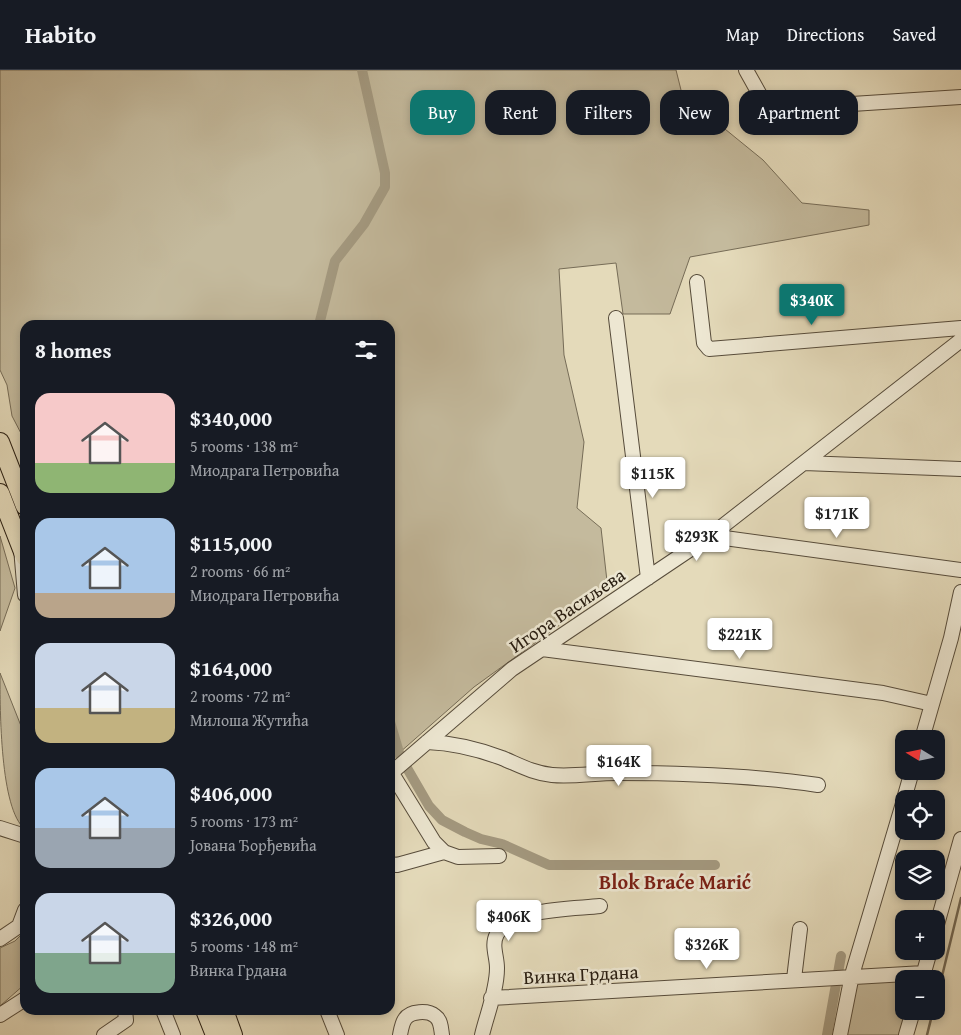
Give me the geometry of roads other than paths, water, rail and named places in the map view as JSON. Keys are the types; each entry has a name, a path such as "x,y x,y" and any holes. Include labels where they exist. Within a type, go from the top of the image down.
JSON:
{"main road":[{"path":"0,442 20,493"},
{"path":"0,493 20,544"},
{"path":"207,1015 215,1035"},
{"path":"226,1015 234,1035"}],"street":[{"path":"746,70 765,104 774,109 961,96"},
{"path":"697,282 704,343 709,349 961,328"},
{"path":"616,318 648,578"},
{"name":"Игора Васиљева","path":"395,768 512,669 710,536 961,340"},
{"path":"804,463 961,469"},
{"path":"710,536 961,570"},
{"path":"925,730 961,592"},
{"path":"542,650 883,693 932,704"},
{"path":"427,742 449,743 494,755 534,772 553,775 602,773 698,774 774,778 818,785"},
{"path":"395,776 434,842 444,852 458,857 499,856"},
{"path":"0,828 20,834"},
{"path":"840,1035 852,975 895,830"},
{"path":"941,910 961,839"},
{"path":"395,865 444,852"},
{"path":"482,1035 497,967 494,947 495,939 506,923 519,916 600,906"},
{"path":"0,939 20,926"},
{"path":"794,979 800,929"},
{"name":"Винка Грдана","path":"491,998 852,975 895,976"},
{"path":"0,1015 20,1001"},
{"path":"400,1035 405,1019 411,1014 418,1012 436,1016 442,1035"},
{"path":"104,1035 126,1020 126,1015"},
{"path":"165,1015 172,1035"},
{"path":"329,1015 337,1035"},
{"path":"906,1035 910,1020"}],"waterway":[{"path":"320,320 335,261 364,224 385,187 385,173 362,70"},
{"path":"395,739 400,756 429,806 442,820 481,839 502,844 549,865 715,865"},
{"path":"944,970 961,898"},
{"path":"827,1035 841,956"},
{"path":"927,1035 931,1020"}],"district":[{"name":"Blok Braće Marić","path":"675,881"}]}
